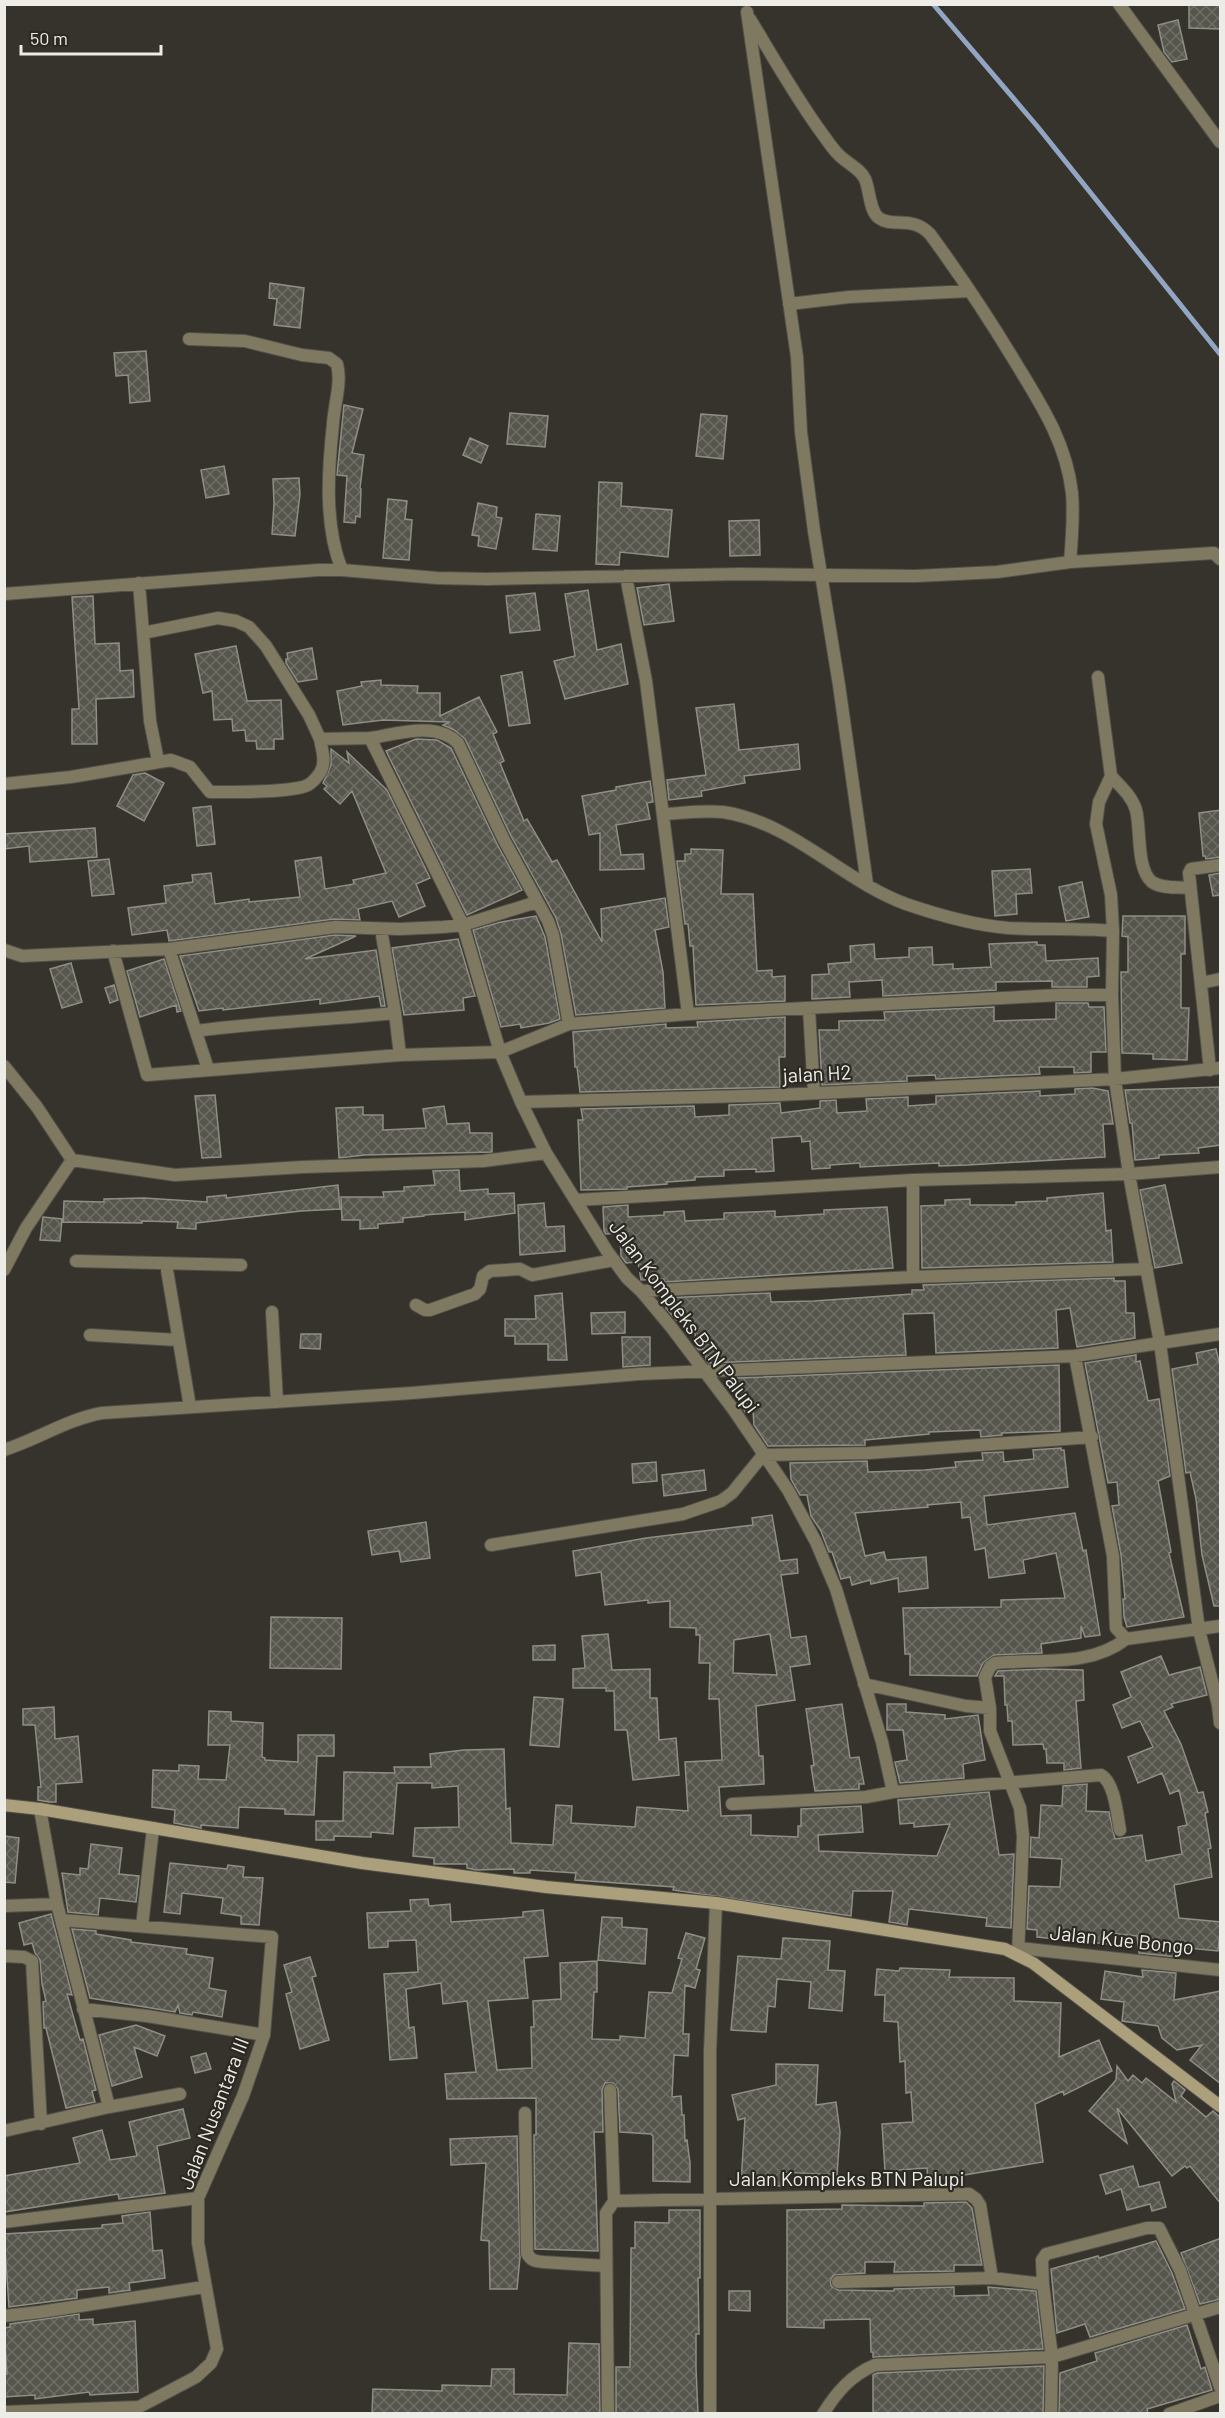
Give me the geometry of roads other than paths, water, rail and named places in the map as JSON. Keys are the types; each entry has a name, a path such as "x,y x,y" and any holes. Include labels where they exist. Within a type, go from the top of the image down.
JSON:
{"main road":[{"path":"4,1805 40,1809 362,1863 546,1887 716,1903 1019,1951 1221,2106"}],"street":[{"path":"1119,4 1221,142"},
{"path":"867,884 805,467 798,364 747,12 785,78 820,131 839,156 861,172 875,213 880,219 906,222 923,227 969,291 1052,423 1064,458 1072,493 1073,528 1070,562"},
{"path":"789,304 849,297 969,291"},
{"path":"189,339 245,341 302,355 329,358 337,364 338,381 330,468 330,510 338,560 342,570"},
{"path":"4,594 342,570 437,578 955,575 1070,562 1214,554 1221,559"},
{"path":"626,576 646,681 688,1014"},
{"path":"139,583 150,721 158,761"},
{"path":"4,784 71,777 171,759 184,763 194,771 210,792 266,791 301,787 312,782 321,770 323,758 320,739 309,715 266,646 249,627 236,621 218,618 144,633"},
{"path":"1098,677 1111,776 1099,802 1096,824 1111,895 1115,1079 1129,1174 1160,1343 1200,1630 1221,1723"},
{"path":"320,739 369,738 415,731 436,732 452,738 466,757 504,840 553,935 569,1024"},
{"name":"Jalan Kompleks BTN Palupi","path":"369,738 463,925 500,1052 546,1153 614,1260 704,1370 788,1490 816,1542 836,1589 882,1742 893,1792"},
{"path":"1111,776 1132,801 1136,810 1141,854 1149,878 1153,883 1162,886 1189,888"},
{"path":"664,814 721,812 748,818 788,834 867,884 905,903 978,924 1039,930 1113,931"},
{"path":"1215,1069 1201,983 1189,873 1191,869 1221,865"},
{"path":"4,950 22,956 169,949 334,927 422,929 463,925 537,902"},
{"path":"381,929 400,1055"},
{"path":"169,949 208,1069"},
{"path":"113,951 147,1075 400,1055 500,1052 569,1024 688,1014 1060,995 1112,995"},
{"path":"1201,983 1221,980"},
{"path":"809,1009 814,1093"},
{"path":"196,1031 395,1012"},
{"path":"4,1066 37,1107 72,1160 175,1175 303,1167 483,1161 546,1153"},
{"name":"jalan H2","path":"521,1102 814,1093 1115,1079 1215,1069"},
{"path":"4,1270 26,1228 72,1160"},
{"path":"577,1200 913,1180 1129,1174 1221,1167"},
{"path":"913,1180 913,1277"},
{"path":"416,1305 430,1310 475,1293 480,1289 483,1276 490,1271 520,1269 532,1275 614,1260"},
{"path":"76,1262 240,1265"},
{"path":"166,1264 189,1407"},
{"path":"641,1291 913,1277 1147,1269"},
{"path":"272,1312 277,1402"},
{"path":"4,1449 31,1441 83,1417 102,1413 704,1370 1075,1356 1221,1334"},
{"path":"90,1335 178,1340"},
{"path":"1075,1356 1113,1556 1116,1628 1126,1639"},
{"path":"491,1545 683,1514 721,1501 732,1493 763,1455 869,1453 1092,1437"},
{"path":"1019,1951 1023,1836 1020,1808 990,1731 990,1708 985,1677 990,1667 995,1663 1087,1658 1115,1648 1126,1639 1221,1626"},
{"path":"864,1684 966,1706 990,1708"},
{"path":"732,1804 866,1797 893,1792 1101,1775 1105,1777 1112,1793 1120,1830"},
{"path":"40,1809 57,1904 109,2107"},
{"path":"62,1920 142,1926 153,1828"},
{"name":"Jalan Kompleks BTN Palupi","path":"710,2414 710,2052 716,1903"},
{"path":"4,1906 57,1904"},
{"name":"Jalan Nusantara III","path":"4,2412 139,2407 196,2377 211,2363 217,2349 204,2287 198,2243 198,2198 243,2096 264,2036 272,1937 142,1926"},
{"name":"Jalan Kue Bongo","path":"1019,1951 1221,1970"},
{"path":"4,1956 24,1957 32,1961 41,2124"},
{"path":"83,2009 147,2016 264,2036"},
{"path":"608,2414 606,2213 614,2201 610,2090"},
{"path":"4,2131 109,2107 180,2094"},
{"path":"525,2113 527,2253 534,2261 606,2266"},
{"name":"Jalan Kompleks BTN Palupi","path":"614,2201 969,2194 980,2205 992,2278"},
{"path":"4,2222 198,2198"},
{"path":"1051,2414 1052,2357 1042,2260 1046,2254 1147,2228 1159,2228 1180,2270 1221,2387"},
{"path":"837,2282 992,2278 1043,2284"},
{"path":"4,2316 204,2287"},
{"path":"823,2414 835,2395 851,2379 875,2365 1052,2357 1221,2307"},
{"path":"1169,2414 1221,2396"}],"waterway":[{"path":"933,4 1037,126 1220,354"}]}
